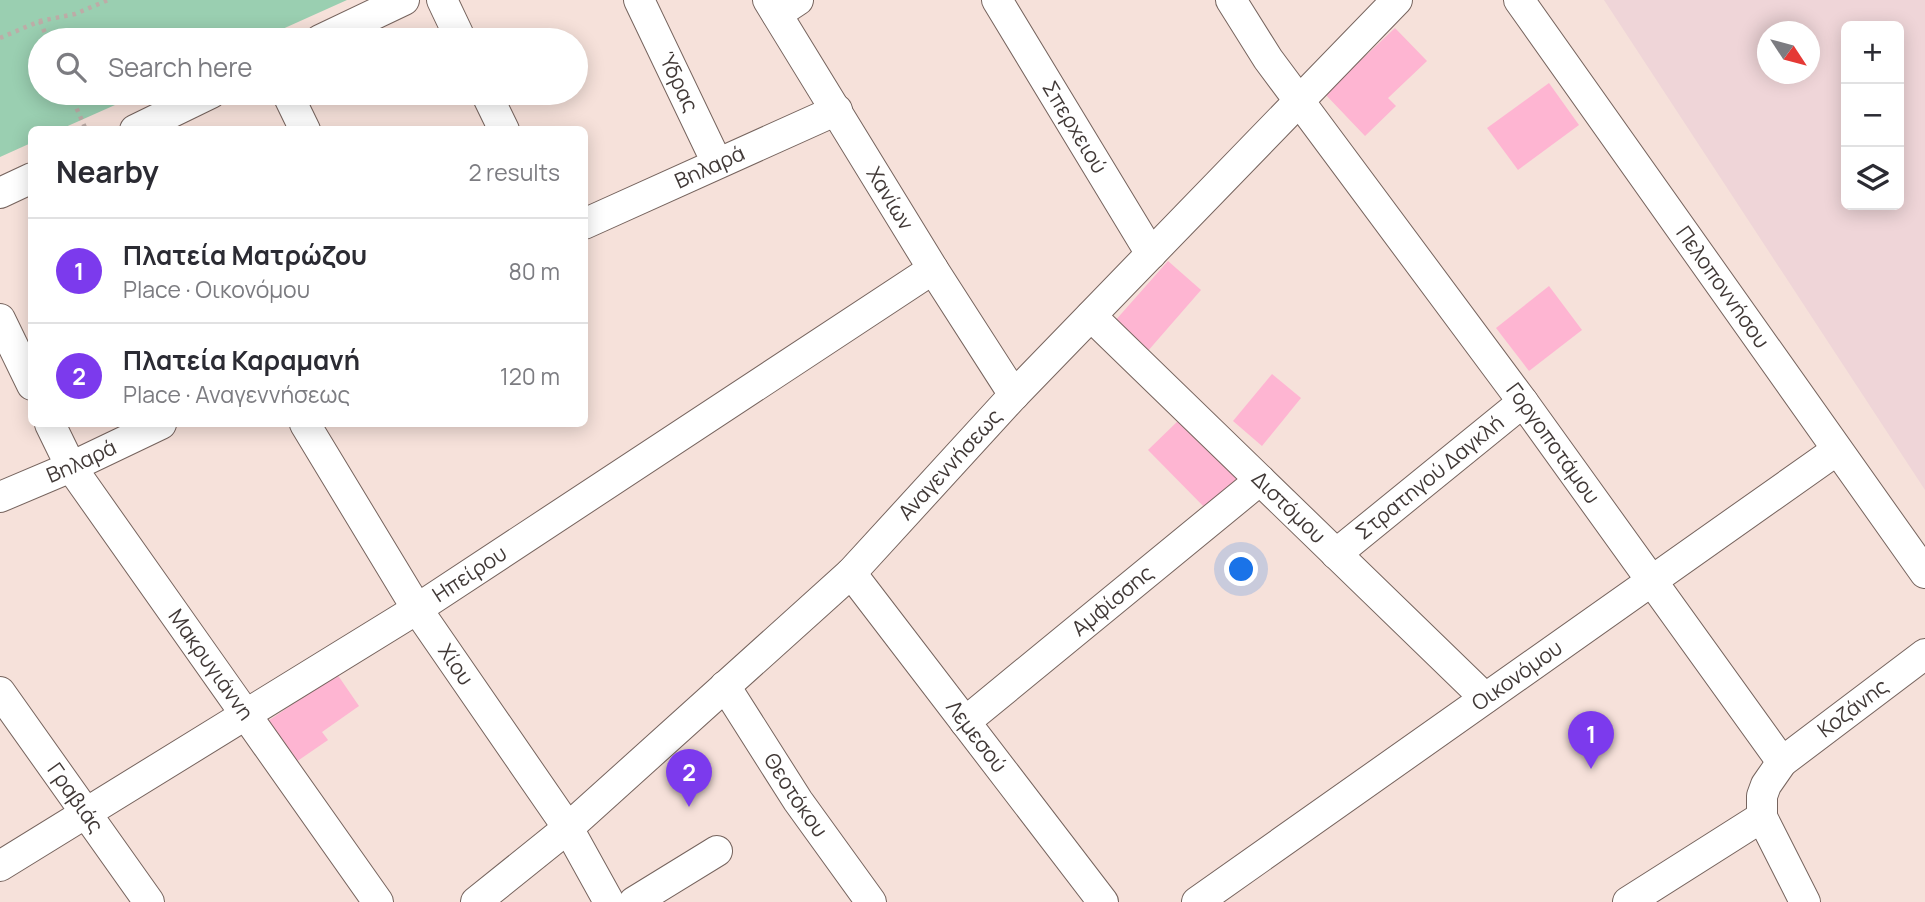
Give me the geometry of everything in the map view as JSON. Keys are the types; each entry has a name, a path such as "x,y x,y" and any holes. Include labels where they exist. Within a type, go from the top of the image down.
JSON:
{"street":[{"path":"345,28 404,0"},
{"path":"442,0 455,28"},
{"name":"Ύδρας","path":"639,0 717,163"},
{"name":"Σπερχειού","path":"997,0 1151,254"},
{"name":"Γοργοποτάμου","path":"1231,0 1268,59 1523,402 1782,762"},
{"name":"Αναγεννήσεως","path":"476,902 568,828 852,573 1014,395 1397,0"},
{"name":"Πελοποννήσου","path":"1519,0 1925,573"},
{"name":"Χανίων","path":"781,5 837,110 933,269 1014,395"},
{"path":"143,126 186,105"},
{"path":"293,105 303,126"},
{"path":"492,105 501,126"},
{"name":"Βηλαρά","path":"588,222 837,110"},
{"path":"0,193 28,180"},
{"name":"Ηπείρου","path":"0,866 417,609 933,269"},
{"name":"Διστόμου","path":"1091,316 1485,698"},
{"path":"0,319 28,377"},
{"name":"Στρατηγού Δαγκλή","path":"1336,554 1523,402"},
{"name":"Μακρυγιάννη","path":"51,427 71,467 378,902"},
{"name":"Βηλαρά","path":"0,497 155,427"},
{"name":"Χίου","path":"307,427 417,609 568,828 609,902"},
{"name":"Οικονόμου","path":"1197,902 1837,450"},
{"name":"Αμφίσσης","path":"965,722 1260,480"},
{"name":"Λεμεσού","path":"852,573 1103,902"},
{"name":"Κοζάνης","path":"1782,762 1925,654"},
{"name":"Θεοτόκου","path":"725,686 798,801 871,902"},
{"name":"Γραβιάς","path":"0,692 149,902"},
{"path":"1782,762 1766,785 1762,796 1762,817 1805,902"},
{"path":"1628,902 1762,817"},
{"path":"634,902 717,851"}],"path":[{"path":"0,38 40,21 75,15 108,0"},
{"path":"40,21 43,28"},
{"path":"75,105 84,126"}],"shaded area":[{"path":"1604,0 1925,0 1925,490"}],"green space":[{"path":"0,0 347,0 285,28 28,28 28,105 115,105 68,126 28,126 28,144 0,157"}],"building":[{"path":"1395,28 1427,61 1388,98 1396,106 1365,136 1325,94"},
{"path":"1549,83 1579,125 1518,170 1487,128"},
{"path":"1168,261 1201,290 1147,352 1114,322"},
{"path":"1549,286 1582,330 1529,371 1496,328"},
{"path":"1272,374 1301,398 1262,446 1233,421"},
{"path":"1181,418 1243,481 1210,513 1148,450"},
{"path":"337,674 359,706 322,732 328,740 296,762 268,721"}],"place":[{"name":"Πλατεία Ματρώζου","path":"1591,769"},
{"name":"Πλατεία Καραμανή","path":"689,807"}]}
